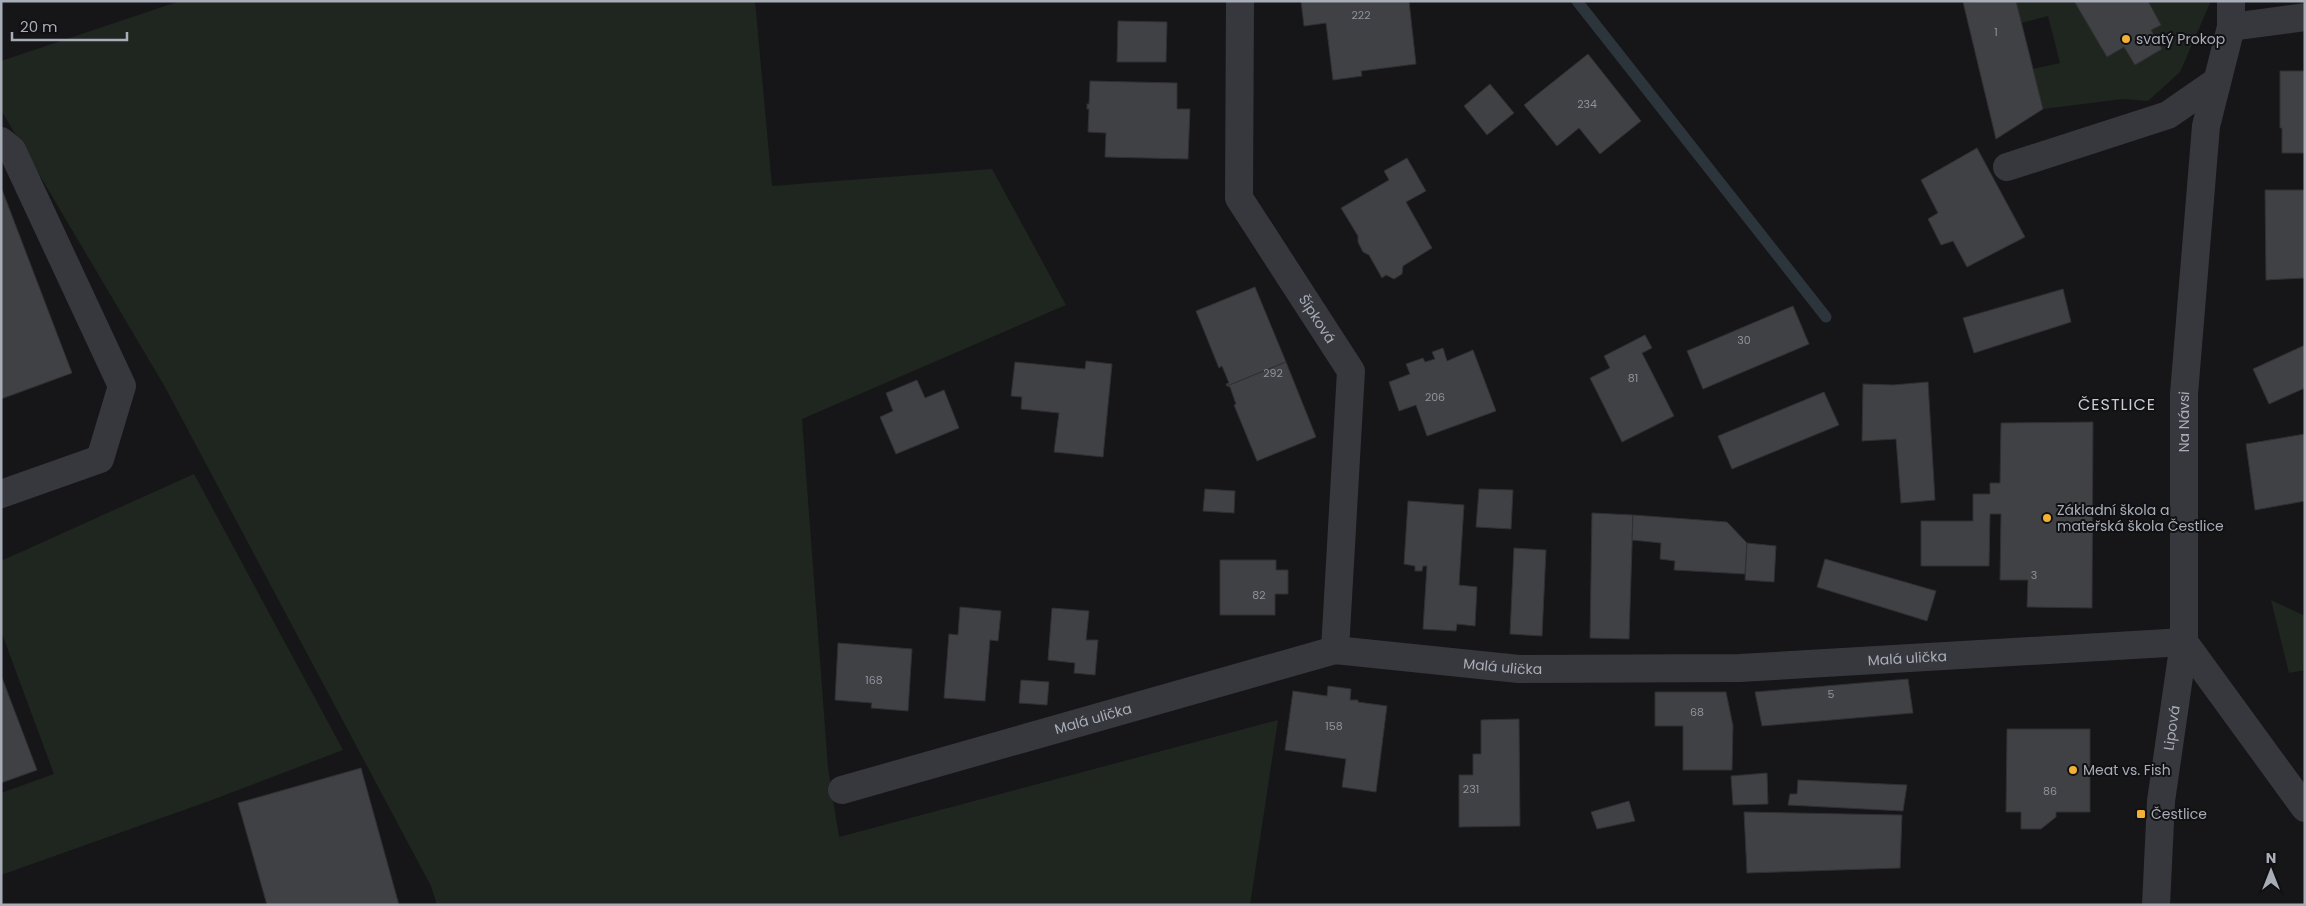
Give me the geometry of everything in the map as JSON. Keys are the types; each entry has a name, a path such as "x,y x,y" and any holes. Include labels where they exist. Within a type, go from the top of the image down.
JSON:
{"street":[{"name":"Šípková","path":"1240,1 1239,198 1351,371 1335,650"},
{"path":"2231,14 2305,17"},
{"name":"Na Návsi","path":"2184,642 2184,394 2206,126 2231,14"},
{"path":"2007,167 2168,115 2217,81"},
{"path":"1,141 12,150 122,386 100,459 1,494"},
{"name":"Malá ulička","path":"842,790 1335,650 1519,669 1740,668 2184,642"},
{"path":"2184,642 2305,808"},
{"name":"Lipová","path":"2156,905 2160,802 2184,642"}],"shaded area":[{"path":"180,1 755,1 772,186 992,169 1066,305 802,419 828,768 839,837 1278,720 1250,905 437,905 431,886 165,387 1,110 1,61"},
{"path":"2016,1 2211,1 2180,72 2148,101 2123,99 2043,109 2033,69 2060,63 2048,16 2021,23"},
{"path":"194,474 343,750 212,800 1,875 1,793 54,774 1,631 1,561"},
{"path":"2271,600 2305,616 2305,670 2289,673"}],"building":[{"path":"1301,1 1409,1 1416,64 1361,71 1362,76 1333,80 1326,23 1304,26"},
{"path":"2016,1 2043,109 1996,139 1963,2"},
{"name":"svatý Prokop","path":"2074,1 2148,1 2161,25 2151,30 2162,49 2135,65 2124,47 2107,57"},
{"path":"1118,21 1167,22 1166,62 1117,62"},
{"path":"1588,54 1641,121 1600,154 1579,128 1557,146 1524,105"},
{"path":"2280,71 2305,71 2305,153 2282,153"},
{"path":"1090,81 1177,83 1177,109 1190,109 1188,159 1105,157 1106,133 1088,132 1089,109 1087,109 1087,104 1089,104"},
{"path":"1490,84 1514,113 1487,135 1464,106"},
{"path":"1977,148 2025,237 1967,267 1953,241 1941,245 1928,219 1938,213 1921,180"},
{"path":"1407,158 1426,191 1406,202 1432,248 1403,266 1402,274 1394,279 1386,275 1382,278 1369,255 1363,252 1358,242 1358,236 1341,208 1389,180 1384,171"},
{"path":"1,187 72,373 1,399"},
{"path":"2265,190 2305,190 2305,278 2266,280"},
{"path":"1255,287 1286,362 1227,386 1226,384 1229,383 1222,366 1219,368 1196,311"},
{"path":"2063,289 2071,322 1974,353 1963,318"},
{"path":"1793,306 1809,344 1703,389 1687,351"},
{"path":"1645,335 1652,348 1642,353 1674,416 1622,442 1590,378 1610,368 1604,356"},
{"path":"2305,345 2305,388 2269,404 2253,369"},
{"path":"1443,348 1447,361 1473,350 1496,411 1427,436 1416,405 1399,411 1389,382 1410,374 1406,364 1423,358 1425,362 1435,359 1432,352"},
{"path":"1086,361 1112,364 1103,457 1054,452 1059,413 1021,409 1022,397 1011,396 1015,362 1085,369"},
{"path":"1286,362 1316,437 1257,461 1234,405 1236,404 1230,387 1227,386"},
{"path":"917,380 925,398 944,390 959,428 896,454 880,417 893,411 886,393"},
{"path":"1928,382 1935,500 1901,503 1896,439 1862,441 1863,384 1893,385"},
{"path":"1824,392 1839,425 1732,469 1718,436"},
{"name":"Základní škola a mateřská škola Čestlice","path":"2093,422 2092,608 2027,607 2028,580 2000,580 2001,514 1990,514 1989,566 1921,566 1921,521 1973,521 1973,494 1990,494 1990,483 2000,483 2001,423"},
{"path":"2305,434 2305,501 2255,510 2246,444"},
{"path":"1205,489 1235,491 1234,513 1203,511"},
{"path":"1479,489 1513,490 1511,529 1476,527"},
{"path":"1408,501 1464,505 1459,585 1477,587 1475,626 1457,624 1456,631 1423,629 1427,566 1423,566 1422,571 1415,571 1415,566 1404,564"},
{"path":"1592,513 1633,515 1629,639 1590,638"},
{"path":"1633,515 1727,522 1747,543 1745,574 1674,570 1675,561 1660,559 1661,543 1632,540"},
{"path":"1747,543 1776,546 1774,582 1745,580"},
{"path":"1514,548 1546,550 1542,636 1510,634"},
{"path":"1825,559 1936,591 1927,621 1817,587"},
{"path":"1220,560 1276,560 1276,570 1288,570 1288,594 1275,594 1275,615 1220,615"},
{"path":"960,607 1001,611 998,641 990,640 985,701 944,698 949,634 958,635"},
{"path":"1052,608 1089,611 1086,640 1098,640 1095,675 1074,673 1075,663 1048,660"},
{"path":"838,643 912,649 908,711 871,708 872,703 835,700"},
{"path":"1,675 37,770 1,783"},
{"path":"1908,679 1913,713 1762,726 1755,692"},
{"path":"1021,680 1049,682 1047,705 1019,703"},
{"path":"1328,686 1351,689 1350,700 1387,706 1376,792 1342,787 1346,759 1285,750 1293,691 1327,696"},
{"path":"1655,692 1726,692 1733,726 1732,770 1683,770 1683,726 1655,726"},
{"path":"1519,719 1520,826 1459,827 1459,775 1473,775 1473,754 1481,754 1481,720"},
{"path":"2007,729 2090,729 2090,812 2056,812 2056,817 2041,829 2021,829 2021,812 2006,812"},
{"path":"361,768 399,905 267,905 238,803"},
{"path":"1767,773 1768,804 1733,805 1731,776"},
{"path":"1798,780 1907,785 1903,811 1788,805 1790,794 1797,794"},
{"path":"1629,801 1635,821 1597,829 1591,812"},
{"path":"1744,812 1902,815 1900,868 1747,873"}],"waterway":[{"path":"1577,1 1826,317"}],"place":[{"name":"svatý Prokop","path":"2126,39"},
{"name":"Základní škola a mateřská škola Čestlice","path":"2047,518"},
{"name":"Meat vs. Fish","path":"2073,770"},
{"name":"Čestlice","path":"2141,814"}],"district":[{"name":"ČESTLICE","path":"2117,404"}]}
